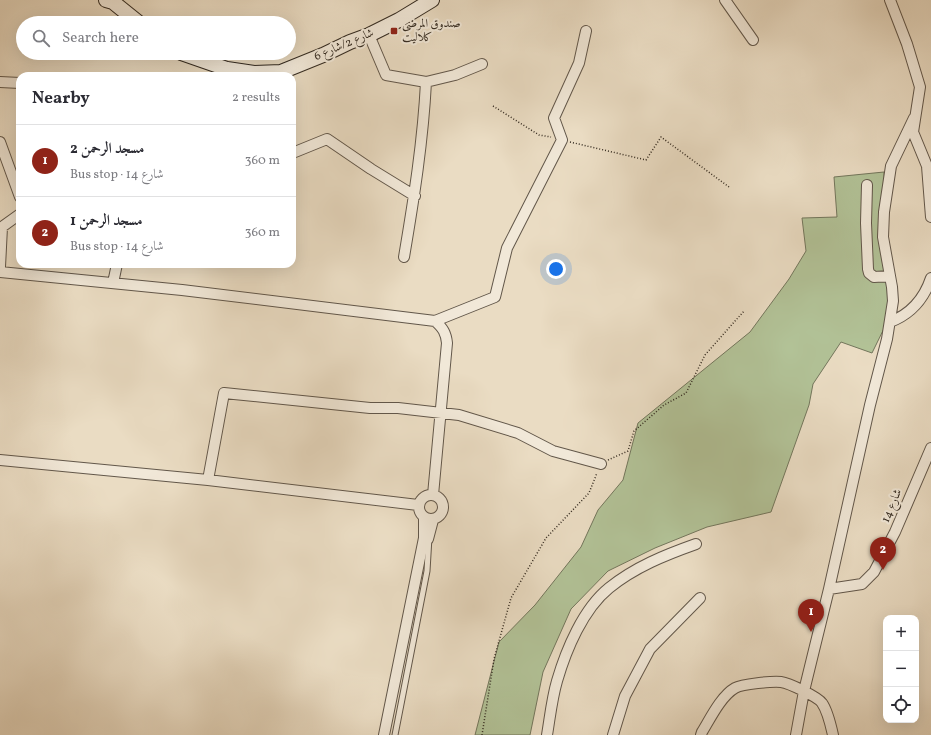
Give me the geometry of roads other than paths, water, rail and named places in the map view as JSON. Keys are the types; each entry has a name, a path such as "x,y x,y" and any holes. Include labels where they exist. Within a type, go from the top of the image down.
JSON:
{"street":[{"path":"106,0 113,2 130,16"},
{"name":"شارع 2/شارع 6","path":"281,72 369,35 399,20 432,0"},
{"path":"725,0 753,40"},
{"path":"890,0 907,44 920,87 913,132 927,166 931,217"},
{"path":"0,272 189,291 435,321 495,297 507,248 562,140 554,118 579,63 586,31"},
{"path":"369,35 386,75 426,82 455,75 482,64"},
{"name":"شارع 2/شارع 6","path":"201,60 227,69 247,72"},
{"path":"295,72 301,64"},
{"path":"0,82 16,83"},
{"path":"404,257 415,196 424,123 426,82"},
{"path":"796,735 804,691 829,589 870,405 887,339 893,301 883,237 884,212 891,166 914,118"},
{"path":"296,152 327,139 370,169 415,196"},
{"path":"0,142 16,186"},
{"path":"868,185 866,223 869,274 874,277 890,276"},
{"path":"0,267 1,227 16,217"},
{"path":"113,283 116,268"},
{"path":"890,322 902,317 913,308 927,290 931,278"},
{"path":"432,495 447,343 446,334 443,328 435,321"},
{"path":"208,480 224,393 370,408 398,408 459,415 518,433 553,450 601,464"},
{"name":"شارع 14","path":"829,589 862,584 874,572 895,532 931,448"},
{"path":"0,460 208,480 418,505"},
{"path":"432,495 442,501 443,508 441,515 429,519 419,513 418,505 422,498 432,495"},
{"path":"389,735 429,535 429,519"},
{"path":"384,735 429,519"},
{"path":"547,735 557,681 581,623 595,603 608,589 627,575 666,555 696,544"},
{"path":"613,735 625,696 650,649 700,598"},
{"path":"702,735 702,732 720,703 736,688 754,684 782,682 804,691 822,702 831,727 832,735"}],"lane":[{"path":"395,735 427,571 429,535"}],"place":[{"name":"صندوق المرضى كلاليت","path":"394,31"},
{"name":"مسجد الرحمن 1","path":"883,570"},
{"name":"مسجد الرحمن 2","path":"811,632"}]}
